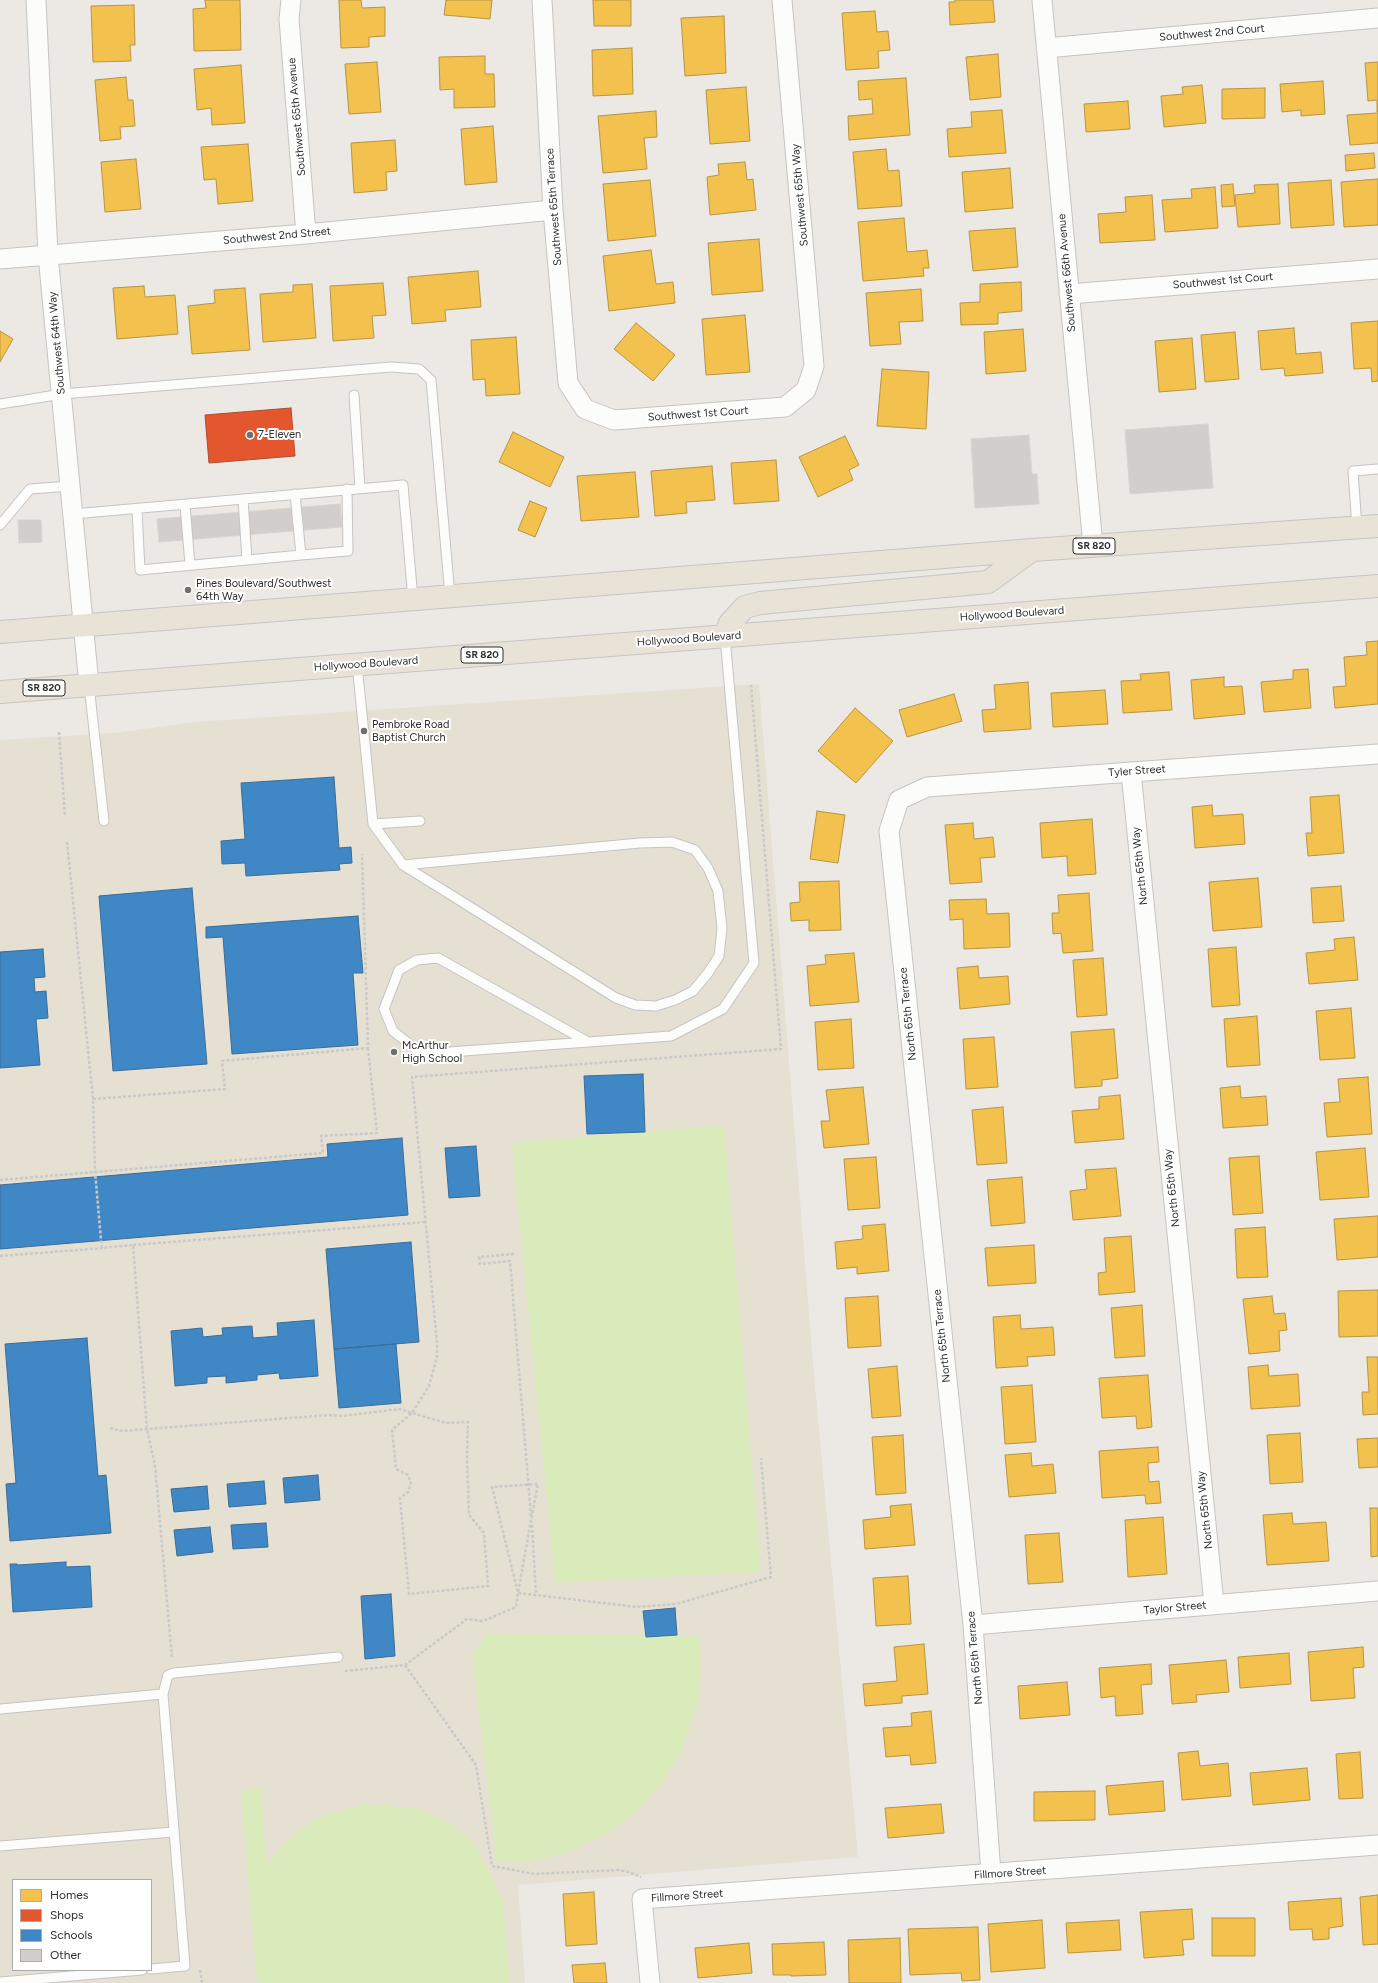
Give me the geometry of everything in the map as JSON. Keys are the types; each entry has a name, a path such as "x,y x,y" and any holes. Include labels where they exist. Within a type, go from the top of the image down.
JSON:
{"highway":[{"name":"SR 820","path":"0,632 1032,550 1378,526"},
{"path":"725,637 730,623 744,607 760,603 886,590 988,582 1032,550"},
{"name":"Hollywood Boulevard","path":"0,692 1378,586"}],"street":[{"name":"Southwest 64th Way","path":"36,0 48,255 89,685"},
{"name":"Southwest 65th Avenue","path":"291,0 289,19 306,234"},
{"name":"Southwest 65th Terrace","path":"542,0 553,210 568,383 585,409"},
{"name":"Southwest 65th Way","path":"782,0 814,366 806,390"},
{"name":"Southwest 66th Avenue","path":"1042,0 1093,546"},
{"name":"Southwest 2nd Court","path":"1046,48 1378,18"},
{"name":"Southwest 2nd Street","path":"0,259 306,234 553,210"},
{"name":"Southwest 1st Court","path":"1069,294 1378,269"},
{"name":"Southwest 1st Court","path":"585,409 614,420 785,407 806,390"},
{"name":"Tyler Street","path":"899,800 927,787 1378,754"},
{"name":"North 65th Way","path":"1131,772 1214,1604"},
{"name":"North 65th Terrace","path":"899,800 889,830 973,1625 991,1874"},
{"name":"Taylor Street","path":"973,1625 1378,1591"},
{"name":"Fillmore Street","path":"650,1983 642,1899 1378,1845"}],"lane":[{"path":"0,404 62,394 391,367 419,369 431,380 450,596"},
{"path":"354,395 360,488"},
{"path":"1357,528 1353,471 1378,469"},
{"path":"73,514 137,510 347,489 403,485 413,599"},
{"path":"0,525 30,489 70,486"},
{"path":"137,510 140,570 348,551 347,489"},
{"path":"295,494 301,555"},
{"path":"243,499 247,560"},
{"path":"185,505 190,565"},
{"path":"588,1042 438,958 417,960 400,970 384,1009 393,1031 422,1054 588,1042 670,1036 723,1009 754,963 725,637"},
{"path":"357,664 373,824 403,865 616,998 635,1005 656,1006 675,1000 693,991 708,973 718,956 722,928 718,891 708,868 695,850 672,842 640,843 403,865"},
{"path":"89,685 104,821"},
{"path":"373,824 420,820"},
{"path":"152,1969 185,1966 163,1694 168,1675 174,1673 338,1657"},
{"path":"0,1709 163,1694"},
{"path":"0,1846 174,1832"},
{"path":"0,1982 130,1971"}],"path":[{"path":"110,1428 122,1431 329,1415 342,1416 400,1410 412,1413 446,1423 468,1422 467,1458 469,1515 484,1533 488,1586 409,1594 400,1498 408,1492 411,1483 408,1475 396,1469 392,1430 412,1413 428,1386 436,1357 437,1343 412,1078 780,1049 751,685"},
{"path":"59,732 65,817"},
{"path":"67,842 93,1099 95,1172 102,1248 133,1245"},
{"path":"0,1180 323,1153 321,1136 377,1133 368,1048 362,854"},
{"path":"93,1099 225,1089 222,1060 368,1048"},
{"path":"0,1256 426,1222"},
{"path":"133,1245 147,1428 155,1466"},
{"path":"514,1254 479,1257 480,1264 510,1260 536,1595"},
{"path":"518,1593 637,1607 676,1604 771,1578 761,1458"},
{"path":"342,1672 405,1665 467,1619 483,1621 516,1607 538,1484 492,1487 518,1593"},
{"path":"405,1665 476,1765 492,1866 535,1874 619,1870 629,1872 643,1879"}],"shaded area":[{"name":"McArthur High School","path":"759,684 813,1364 858,1857 518,1885 525,1983 0,1983 0,740 114,733 195,722"}],"green space":[{"path":"724,1125 761,1572 555,1583 512,1143"},
{"path":"487,1634 700,1635 701,1669 698,1698 692,1723 681,1753 661,1784 637,1811 607,1834 572,1851 535,1860 497,1863 472,1654"},
{"path":"261,1789 267,1865 282,1845 317,1817 365,1804 418,1809 450,1823 476,1846 503,1900 510,1983 257,1983 241,1791"}],"building: Homes":[{"path":"205,0 240,0 241,50 194,51 193,9 206,8"},
{"path":"339,0 361,0 362,8 385,7 385,36 369,37 369,47 341,48"},
{"path":"446,0 492,0 490,19 444,15"},
{"path":"593,0 631,0 631,26 594,26"},
{"path":"955,0 993,0 995,22 950,25 949,2 955,2"},
{"path":"134,5 135,45 130,45 131,61 93,62 91,6"},
{"path":"875,11 877,32 888,31 890,50 878,51 879,68 846,70 842,13"},
{"path":"724,16 726,73 685,76 681,18"},
{"path":"632,48 633,94 593,96 592,50"},
{"path":"998,54 1001,97 970,100 966,57"},
{"path":"485,56 485,74 494,74 495,107 454,108 454,89 440,90 439,57"},
{"path":"377,62 381,112 349,114 345,64"},
{"path":"1378,62 1377,112 1377,100 1368,101 1365,63"},
{"path":"241,65 245,123 212,125 211,108 197,110 194,69"},
{"path":"126,77 128,100 133,100 135,126 120,127 121,139 100,141 95,80"},
{"path":"906,78 910,135 849,140 848,116 873,114 872,99 859,100 858,81"},
{"path":"1323,81 1325,114 1301,116 1301,110 1282,112 1280,84"},
{"path":"1202,85 1206,123 1164,127 1161,96 1183,94 1182,87"},
{"path":"746,87 750,141 710,144 706,90"},
{"path":"1265,88 1265,118 1222,119 1222,89"},
{"path":"1128,101 1130,129 1086,132 1084,104"},
{"path":"1002,110 1006,153 949,157 947,129 972,127 971,112"},
{"path":"656,111 657,137 644,138 647,169 603,173 598,116"},
{"path":"1378,113 1378,143 1350,145 1347,115"},
{"path":"493,126 497,182 465,185 461,129"},
{"path":"395,140 397,171 386,172 387,190 354,193 351,143"},
{"path":"248,144 253,201 218,204 216,179 204,180 201,147"},
{"path":"886,149 888,171 899,170 902,206 858,209 853,152"},
{"path":"1374,153 1375,168 1346,171 1345,155"},
{"path":"136,159 141,209 105,212 101,162"},
{"path":"745,162 747,180 753,179 756,210 710,215 707,177 719,175 718,164"},
{"path":"1010,168 1013,208 965,212 962,172"},
{"path":"1378,179 1378,225 1344,227 1341,182"},
{"path":"650,180 656,236 608,241 603,184"},
{"path":"1331,180 1334,225 1291,228 1288,183"},
{"path":"1233,184 1235,206 1222,207 1221,185"},
{"path":"1278,184 1280,224 1238,227 1235,195 1255,193 1254,185"},
{"path":"1215,187 1218,228 1165,232 1162,200 1192,198 1191,189"},
{"path":"1152,195 1155,240 1100,243 1098,214 1126,212 1125,197"},
{"path":"904,218 907,252 927,250 929,268 923,268 924,276 863,281 858,222"},
{"path":"1015,228 1018,267 973,271 969,231"},
{"path":"759,239 763,291 712,295 708,243"},
{"path":"651,250 656,284 673,282 675,303 609,311 603,256"},
{"path":"478,271 481,307 445,310 446,321 412,324 408,277"},
{"path":"1021,282 1022,311 998,313 998,324 961,325 960,303 980,302 980,284"},
{"path":"383,283 386,315 372,316 374,338 333,341 330,286"},
{"path":"312,284 316,338 263,342 260,294 293,292 293,285"},
{"path":"144,286 145,297 175,295 178,334 117,339 113,288"},
{"path":"245,288 250,350 192,354 188,306 215,303 214,290"},
{"path":"921,289 923,321 899,322 901,344 870,346 866,293"},
{"path":"745,315 750,372 706,375 702,319"},
{"path":"1378,321 1378,381 1372,382 1371,368 1354,369 1351,323"},
{"path":"636,323 675,355 653,381 614,349"},
{"path":"1294,328 1296,354 1321,352 1323,373 1285,376 1284,368 1261,370 1258,331"},
{"path":"1023,329 1026,371 986,374 984,332"},
{"path":"0,331 13,339 0,362"},
{"path":"1235,332 1239,379 1205,382 1201,335"},
{"path":"516,337 520,394 486,396 485,379 473,380 471,340"},
{"path":"1192,338 1196,389 1159,392 1155,341"},
{"path":"882,369 929,372 926,429 877,426"},
{"path":"513,432 564,457 550,487 499,462"},
{"path":"845,436 859,465 849,470 853,480 818,497 799,457"},
{"path":"776,460 779,501 734,504 731,463"},
{"path":"712,466 715,500 686,502 687,513 655,516 651,471"},
{"path":"635,472 639,517 581,521 577,476"},
{"path":"530,501 547,508 535,537 518,530"},
{"path":"1378,641 1378,704 1335,708 1333,687 1346,686 1344,657 1367,655 1366,642"},
{"path":"1308,669 1311,708 1264,712 1261,682 1293,679 1293,670"},
{"path":"1169,672 1172,710 1123,713 1121,681 1141,680 1140,674"},
{"path":"1224,677 1224,687 1242,686 1245,714 1194,719 1191,680"},
{"path":"1028,682 1031,729 984,732 982,710 996,709 994,685"},
{"path":"1105,690 1108,724 1053,727 1051,693"},
{"path":"954,694 962,721 907,737 899,710"},
{"path":"855,708 893,741 856,783 818,751"},
{"path":"1339,795 1344,853 1308,856 1306,833 1312,833 1310,797"},
{"path":"1212,805 1213,816 1243,814 1245,844 1195,848 1192,807"},
{"path":"817,811 845,815 838,863 810,859"},
{"path":"1092,819 1096,874 1068,876 1067,856 1042,858 1040,823"},
{"path":"973,823 974,839 993,837 995,857 980,858 982,882 950,884 945,825"},
{"path":"1258,878 1262,927 1213,931 1209,882"},
{"path":"839,881 841,930 809,931 809,920 791,921 790,903 800,902 799,882"},
{"path":"1341,886 1344,921 1313,923 1311,888"},
{"path":"1089,893 1093,951 1063,953 1061,933 1053,934 1052,913 1059,913 1058,895"},
{"path":"986,899 987,914 1009,913 1010,947 964,949 963,919 950,920 949,900"},
{"path":"1354,937 1358,980 1309,984 1306,953 1335,950 1334,939"},
{"path":"1236,947 1240,1005 1212,1007 1208,949"},
{"path":"854,953 859,1002 810,1006 807,966 826,964 825,955"},
{"path":"1103,958 1107,1015 1077,1017 1073,960"},
{"path":"978,966 979,978 1008,976 1010,1004 960,1009 957,968"},
{"path":"1351,1008 1355,1058 1320,1060 1316,1011"},
{"path":"1257,1016 1260,1065 1227,1067 1224,1019"},
{"path":"851,1019 854,1068 818,1070 815,1022"},
{"path":"1114,1029 1118,1078 1102,1080 1102,1086 1075,1088 1071,1032"},
{"path":"994,1037 998,1087 966,1089 963,1039"},
{"path":"1368,1077 1372,1134 1327,1137 1324,1103 1340,1102 1338,1079"},
{"path":"1240,1086 1241,1098 1266,1096 1268,1125 1223,1128 1220,1088"},
{"path":"863,1087 869,1144 824,1148 821,1121 830,1121 826,1090"},
{"path":"1120,1095 1124,1139 1075,1143 1072,1111 1099,1109 1099,1097"},
{"path":"1003,1107 1007,1163 977,1165 972,1110"},
{"path":"1365,1148 1369,1197 1320,1200 1316,1152"},
{"path":"1259,1156 1263,1213 1233,1215 1229,1158"},
{"path":"876,1157 880,1208 848,1210 844,1159"},
{"path":"1116,1168 1121,1216 1073,1220 1070,1191 1087,1189 1085,1170"},
{"path":"1022,1177 1025,1223 991,1226 987,1180"},
{"path":"1378,1216 1378,1257 1337,1260 1334,1219"},
{"path":"885,1224 889,1271 857,1274 857,1267 837,1269 835,1242 863,1239 862,1226"},
{"path":"1265,1227 1268,1277 1237,1278 1235,1229"},
{"path":"1131,1236 1135,1292 1099,1295 1098,1273 1106,1272 1104,1238"},
{"path":"1034,1245 1036,1283 988,1286 985,1248"},
{"path":"1378,1290 1378,1336 1339,1337 1338,1291"},
{"path":"878,1296 881,1346 848,1348 845,1298"},
{"path":"1272,1296 1274,1314 1285,1313 1287,1330 1279,1331 1280,1351 1249,1354 1243,1299"},
{"path":"1142,1305 1145,1356 1115,1358 1111,1308"},
{"path":"1020,1315 1021,1329 1053,1327 1055,1355 1027,1357 1028,1366 996,1368 993,1317"},
{"path":"1367,1357 1378,1357 1378,1414 1363,1415 1362,1392 1369,1392"},
{"path":"1268,1365 1269,1376 1298,1374 1300,1406 1251,1409 1248,1367"},
{"path":"897,1366 901,1416 872,1418 868,1369"},
{"path":"1148,1375 1152,1427 1137,1429 1136,1416 1102,1418 1099,1378"},
{"path":"1032,1385 1036,1442 1005,1444 1001,1387"},
{"path":"1300,1433 1303,1482 1270,1484 1267,1435"},
{"path":"903,1435 906,1493 876,1495 872,1437"},
{"path":"1378,1438 1378,1467 1359,1468 1357,1439"},
{"path":"1158,1447 1159,1462 1148,1463 1149,1482 1159,1481 1161,1503 1146,1504 1145,1495 1102,1498 1099,1451"},
{"path":"1031,1453 1032,1466 1053,1464 1056,1493 1009,1497 1005,1455"},
{"path":"911,1504 915,1545 865,1549 863,1520 891,1517 890,1506"},
{"path":"1370,1508 1378,1508 1378,1556 1371,1557"},
{"path":"1292,1513 1293,1524 1326,1522 1329,1561 1267,1565 1263,1515"},
{"path":"1163,1517 1167,1574 1128,1577 1125,1520"},
{"path":"1059,1533 1063,1582 1028,1584 1025,1535"},
{"path":"908,1576 911,1624 876,1626 873,1578"},
{"path":"924,1644 928,1694 902,1696 902,1703 865,1706 863,1684 897,1681 894,1647"},
{"path":"1363,1647 1364,1667 1353,1668 1355,1698 1311,1701 1308,1652"},
{"path":"1289,1653 1291,1684 1240,1688 1238,1657"},
{"path":"1226,1660 1229,1692 1196,1695 1197,1702 1172,1704 1169,1665"},
{"path":"1151,1664 1152,1684 1141,1685 1143,1714 1116,1716 1115,1696 1101,1698 1099,1668"},
{"path":"1067,1682 1070,1715 1020,1719 1018,1686"},
{"path":"931,1711 936,1763 911,1765 910,1755 886,1757 883,1728 912,1726 911,1713"},
{"path":"1198,1751 1200,1766 1228,1763 1231,1796 1182,1800 1178,1753"},
{"path":"1360,1752 1363,1798 1339,1799 1336,1754"},
{"path":"1307,1768 1310,1800 1253,1805 1250,1773"},
{"path":"1163,1781 1165,1811 1109,1815 1106,1786"},
{"path":"1095,1791 1095,1820 1034,1821 1034,1792"},
{"path":"941,1804 944,1833 888,1838 885,1808"},
{"path":"594,1892 597,1944 566,1946 563,1894"},
{"path":"1378,1895 1378,1944 1363,1945 1360,1897"},
{"path":"1341,1898 1343,1926 1329,1928 1329,1939 1313,1940 1312,1929 1290,1930 1288,1902"},
{"path":"1192,1909 1194,1939 1182,1940 1184,1955 1144,1958 1140,1912"},
{"path":"1212,1918 1255,1918 1255,1956 1212,1956"},
{"path":"1042,1920 1045,1968 991,1972 988,1924"},
{"path":"1119,1920 1121,1950 1068,1953 1066,1923"},
{"path":"978,1927 980,1980 962,1981 961,1973 910,1975 908,1929"},
{"path":"900,1938 901,1983 849,1983 848,1940"},
{"path":"824,1942 826,1975 773,1975 772,1944"},
{"path":"749,1943 752,1973 698,1978 695,1948"},
{"path":"605,1963 607,1983 574,1983 572,1965"}],"building: Shops":[{"name":"7-Eleven","path":"291,408 295,456 209,463 205,415"}],"building: Schools":[{"path":"334,777 339,848 351,847 352,863 339,864 340,870 246,876 245,863 222,864 221,841 245,839 241,783"},
{"path":"192,888 207,1064 113,1071 99,896"},
{"path":"358,916 363,973 353,973 358,1045 232,1054 223,937 206,938 206,927"},
{"path":"43,949 45,977 34,978 35,992 46,991 48,1018 36,1019 40,1065 0,1068 0,952"},
{"path":"643,1074 645,1132 587,1134 584,1076"},
{"path":"402,1138 408,1215 0,1249 0,1185 328,1157 327,1144"},
{"path":"476,1146 480,1196 449,1198 445,1148"},
{"path":"411,1242 419,1342 334,1349 326,1249"},
{"path":"314,1320 318,1376 280,1379 279,1373 257,1375 257,1380 226,1383 226,1376 207,1377 207,1383 175,1386 171,1331 202,1328 203,1337 223,1335 222,1328 252,1326 253,1338 278,1336 277,1323"},
{"path":"87,1338 98,1476 106,1475 111,1533 10,1541 6,1484 16,1483 5,1344"},
{"path":"396,1344 401,1403 339,1408 334,1349"},
{"path":"318,1475 320,1500 285,1503 283,1478"},
{"path":"264,1481 266,1504 229,1507 227,1484"},
{"path":"207,1486 209,1509 174,1512 171,1489"},
{"path":"266,1523 268,1547 233,1549 231,1525"},
{"path":"210,1527 213,1552 177,1556 174,1530"},
{"path":"66,1562 66,1567 90,1566 92,1607 13,1612 10,1564 18,1565"},
{"path":"391,1594 395,1656 365,1659 361,1596"},
{"path":"675,1608 677,1635 646,1637 643,1611"}],"building: Other":[{"path":"1208,424 1213,488 1130,494 1125,430"},
{"path":"1029,435 1032,474 1037,474 1039,504 975,508 971,439"},
{"path":"340,504 342,527 159,542 157,519"},
{"path":"18,520 41,520 42,542 19,543"}],"place":[{"name":"7-Eleven","path":"250,435"},
{"name":"Pines Boulevard/Southwest 64th Way","path":"188,590"},
{"name":"Pembroke Road Baptist Church","path":"364,731"},
{"name":"McArthur High School","path":"394,1052"}]}
